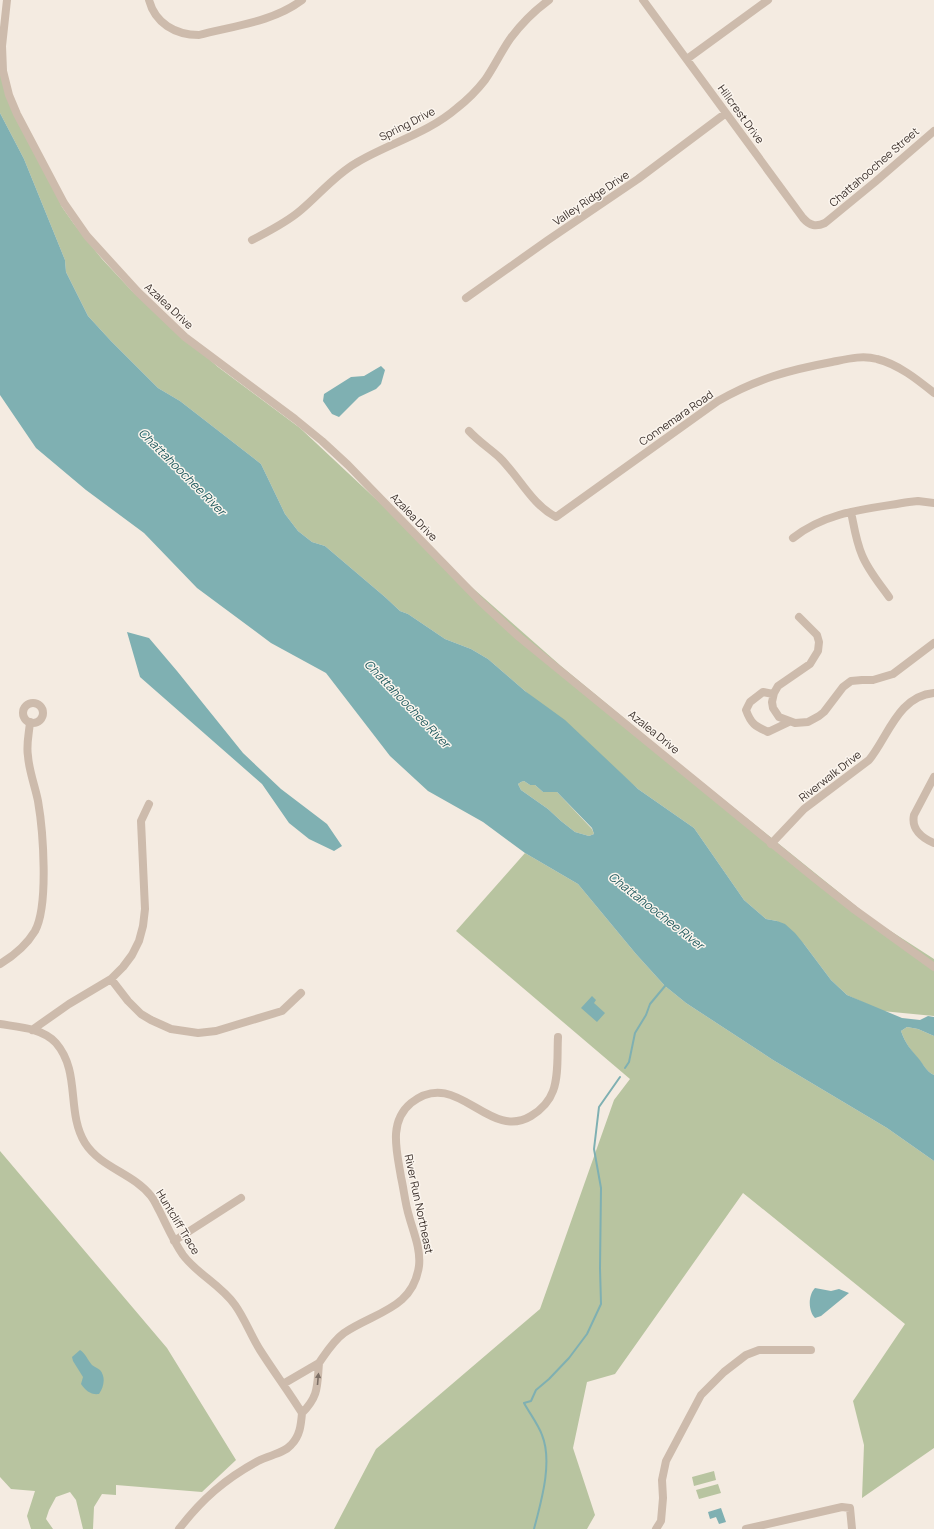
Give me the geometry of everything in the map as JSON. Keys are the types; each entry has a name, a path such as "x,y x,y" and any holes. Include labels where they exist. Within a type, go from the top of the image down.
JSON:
{"street":[{"name":"Azalea Drive","path":"7,0 2,46 3,70 9,95 17,114 64,203 78,224 97,248 138,292 185,337 322,441 348,465 498,619 771,844 855,910 934,967"},
{"path":"149,0 155,15 162,23 176,32 191,35 198,35 271,16 302,0"},
{"name":"Spring Drive","path":"252,240 281,224 300,211 337,177 354,164 375,152 423,131 458,108 484,82 510,39 528,17 549,0"},
{"name":"Hillcrest Drive","path":"643,0 806,221 811,225 818,226 829,220"},
{"path":"687,59 768,0"},
{"name":"Valley Ridge Drive","path":"466,298 638,179 726,113"},
{"name":"Chattahoochee Street","path":"829,220 934,131"},
{"name":"Connemara Road","path":"469,431 480,442 499,456 520,480 534,501 548,513 556,517 718,401 736,390 768,377 810,366 858,357 876,359 891,364 934,393"},
{"path":"793,538 817,522 834,515 918,501 934,504"},
{"path":"851,512 862,555 870,571 889,597"},
{"path":"799,617 817,635 819,642 818,652 810,664 778,686 773,694 772,702 775,712 783,719 790,722 808,722 819,716 824,712 844,686 852,681 873,680 893,674 934,643"},
{"path":"773,694 764,692 750,702 746,710 749,719 755,726 768,732 790,722"},
{"name":"Riverwalk Drive","path":"771,844 804,809 869,760 877,750 895,718 904,708 917,698 934,693"},
{"path":"0,964 12,957 25,945 35,930 42,909 42,832 38,800 28,757 27,747 30,722"},
{"path":"934,777 914,815 912,822 914,828 918,832 934,843"},
{"path":"32,1030 69,1004 111,978 123,967 132,955 139,941 145,909 141,821 149,804"},
{"path":"111,978 128,1001 151,1020 171,1029 198,1033 216,1031 282,1011 301,993"},
{"name":"Huntcliff Trace","path":"0,1024 32,1030 44,1034 55,1041 69,1064 76,1121 85,1143 101,1161 131,1179 151,1196 181,1252 193,1267 234,1304 259,1349 302,1413"},
{"name":"River Run Northeast","path":"283,1384 319,1363 330,1347 343,1334 401,1302 410,1291 417,1276 419,1252 407,1210 396,1144 397,1126 404,1111 412,1103 421,1098 432,1094 442,1093 459,1097 488,1115 504,1122 515,1122 528,1118 543,1107 553,1091 556,1079 558,1037"},
{"path":"174,1241 241,1198"},
{"path":"656,1529 661,1521 663,1498 662,1480 666,1461 701,1395 724,1372 746,1355 759,1350 811,1350"},
{"name":"River Run Northeast","path":"302,1413 315,1397 319,1363"},
{"path":"179,1529 213,1491 260,1460 283,1451 290,1446 296,1440 300,1431 302,1413"},
{"path":"746,1529 842,1507 850,1508 852,1529"}],"green space":[{"path":"0,68 62,207 102,259 132,291 218,367 300,428 441,560 561,666 872,919 934,959 934,1016 882,1011 847,995 831,980 804,944 777,921 766,919 744,900 694,828 638,789 488,659 471,649 445,639 408,614 400,611 325,546 312,542 298,531 285,514 261,464 180,401 158,388 88,316 66,272 65,260 24,159 0,113"},
{"path":"524,781 530,785 535,785 543,792 557,792 592,829 594,834 589,836 575,832 548,809 521,790 518,784"},
{"path":"525,853 578,884 636,954 665,986 686,1003 773,1060 887,1128 934,1161 934,1448 862,1498 864,1445 853,1401 905,1324 743,1193 615,1374 587,1382 573,1448 595,1515 587,1529 334,1529 376,1449 540,1309 614,1100 630,1079 456,931"},
{"path":"907,1027 918,1029 934,1036 934,1075 925,1068 906,1043 901,1031"},
{"path":"0,1151 167,1348 236,1460 202,1492 116,1485 116,1495 102,1494 94,1507 93,1529 83,1529 76,1500 70,1492 56,1497 49,1510 46,1519 53,1529 31,1529 27,1516 35,1491 11,1489 0,1477"},
{"path":"714,1471 716,1480 694,1486 692,1477"},
{"path":"718,1484 721,1493 699,1499 696,1490"}],"water":[{"name":"Chattahoochee River","path":"0,113 24,159 65,260 66,272 88,316 158,388 180,401 261,464 285,514 298,531 312,542 325,546 400,611 408,614 445,639 471,649 488,659 525,691 565,720 638,789 694,828 744,900 766,919 785,924 795,933 831,980 847,995 902,1018 920,1020 928,1016 934,1017 934,1036 918,1029 907,1027 901,1031 908,1046 927,1070 934,1075 934,1161 887,1128 773,1060 686,1003 665,986 636,954 578,884 525,853 483,822 428,791 390,756 326,673 271,643 197,588 144,533 86,490 36,448 0,395","holes":["524,781 530,785 535,785 543,792 557,792 592,828 594,834 589,836 575,832 548,809 521,790 518,784"]},
{"path":"381,366 385,370 381,384 376,389 359,397 339,417 332,414 323,401 324,394 351,377 364,376"},
{"path":"127,632 149,638 243,753 281,789 327,824 342,846 334,851 309,839 289,823 262,784 140,677"},
{"path":"592,996 596,1000 594,1003 605,1013 597,1022 581,1008"},
{"path":"815,1288 831,1291 839,1289 849,1293 821,1316 815,1318 811,1311 810,1299"},
{"path":"80,1350 92,1365 99,1369 102,1373 104,1382 99,1394 89,1392 81,1384 83,1377 72,1357"},
{"path":"721,1508 726,1522 719,1524 716,1517 710,1519 708,1512"}],"waterway":[{"path":"625,1068 629,1062 635,1033 646,1015 650,1004 665,986"},
{"path":"534,1529 545,1482 546,1457 542,1435 524,1403 531,1401 536,1390 569,1358 587,1334 601,1304 601,1188 594,1149 599,1107 620,1077"}]}
